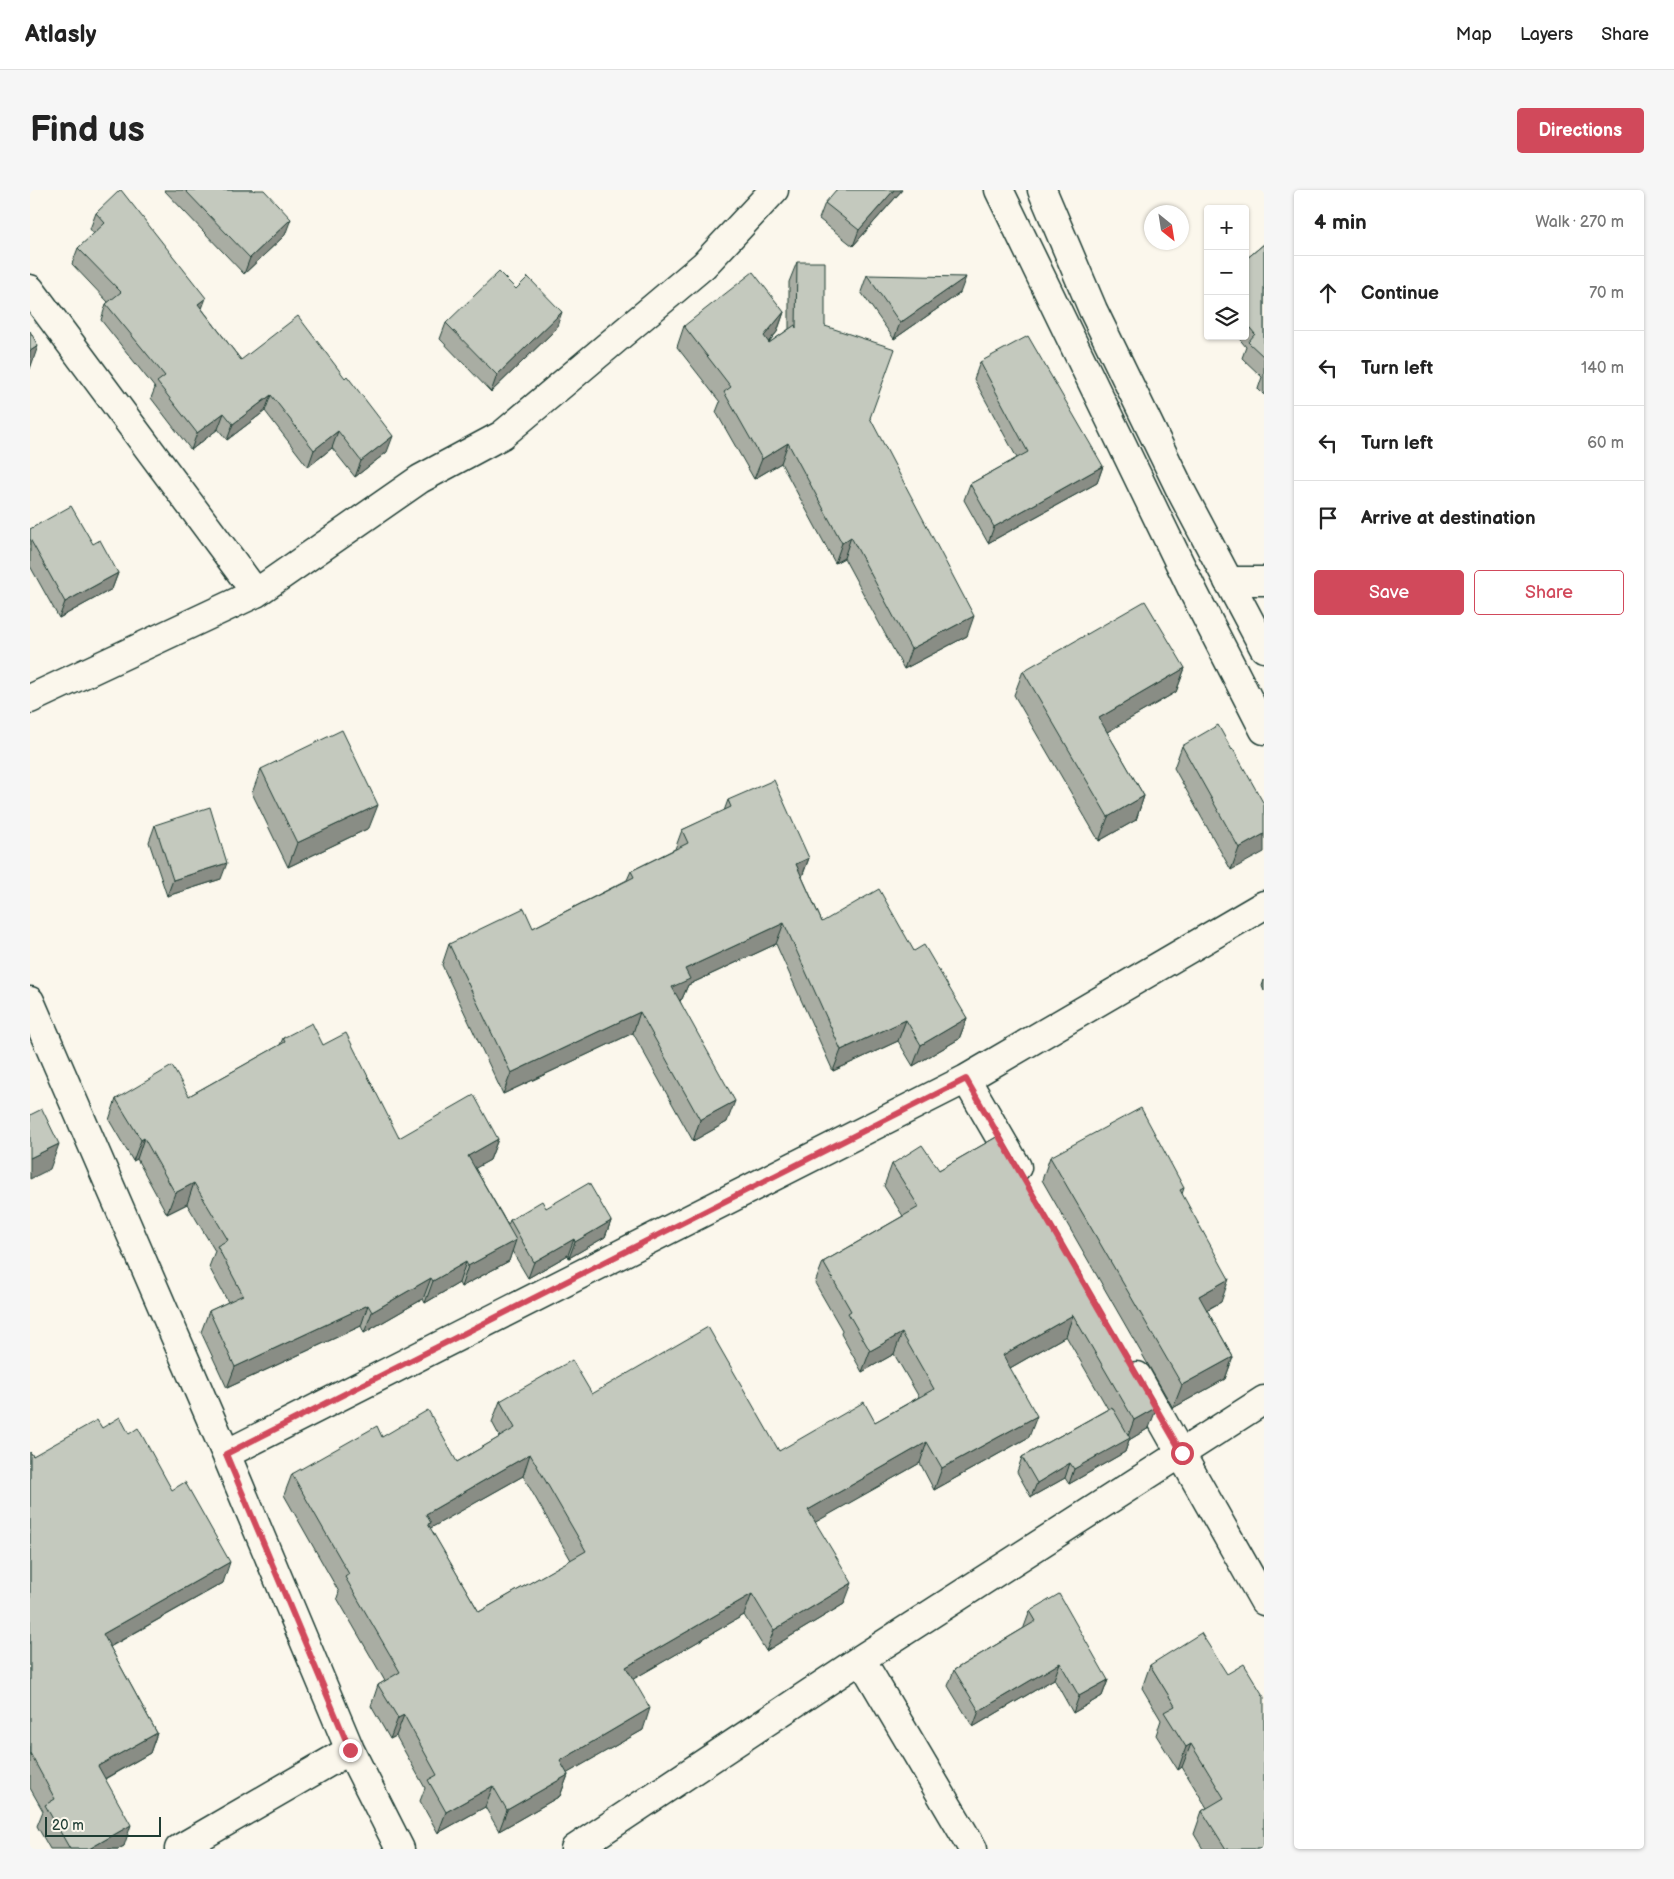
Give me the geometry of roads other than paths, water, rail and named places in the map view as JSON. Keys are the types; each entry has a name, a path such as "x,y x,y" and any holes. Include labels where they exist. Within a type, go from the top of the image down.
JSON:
{"street":[{"path":"30,699 256,593 420,479 502,435 704,265 774,190"},
{"path":"1000,190 1195,594 1264,730"},
{"path":"1042,190 1093,310 1182,493 1264,648"},
{"path":"30,289 256,593"},
{"path":"1228,581 1264,581"},
{"path":"226,1454 966,1079 1264,905"},
{"path":"30,1000 226,1454 350,1750 400,1849"},
{"path":"966,1079 1030,1189"},
{"path":"1123,1351 1264,1601"},
{"path":"575,1849 861,1659 1264,1400"},
{"path":"861,1659 973,1849"},
{"path":"179,1849 350,1750"}]}
